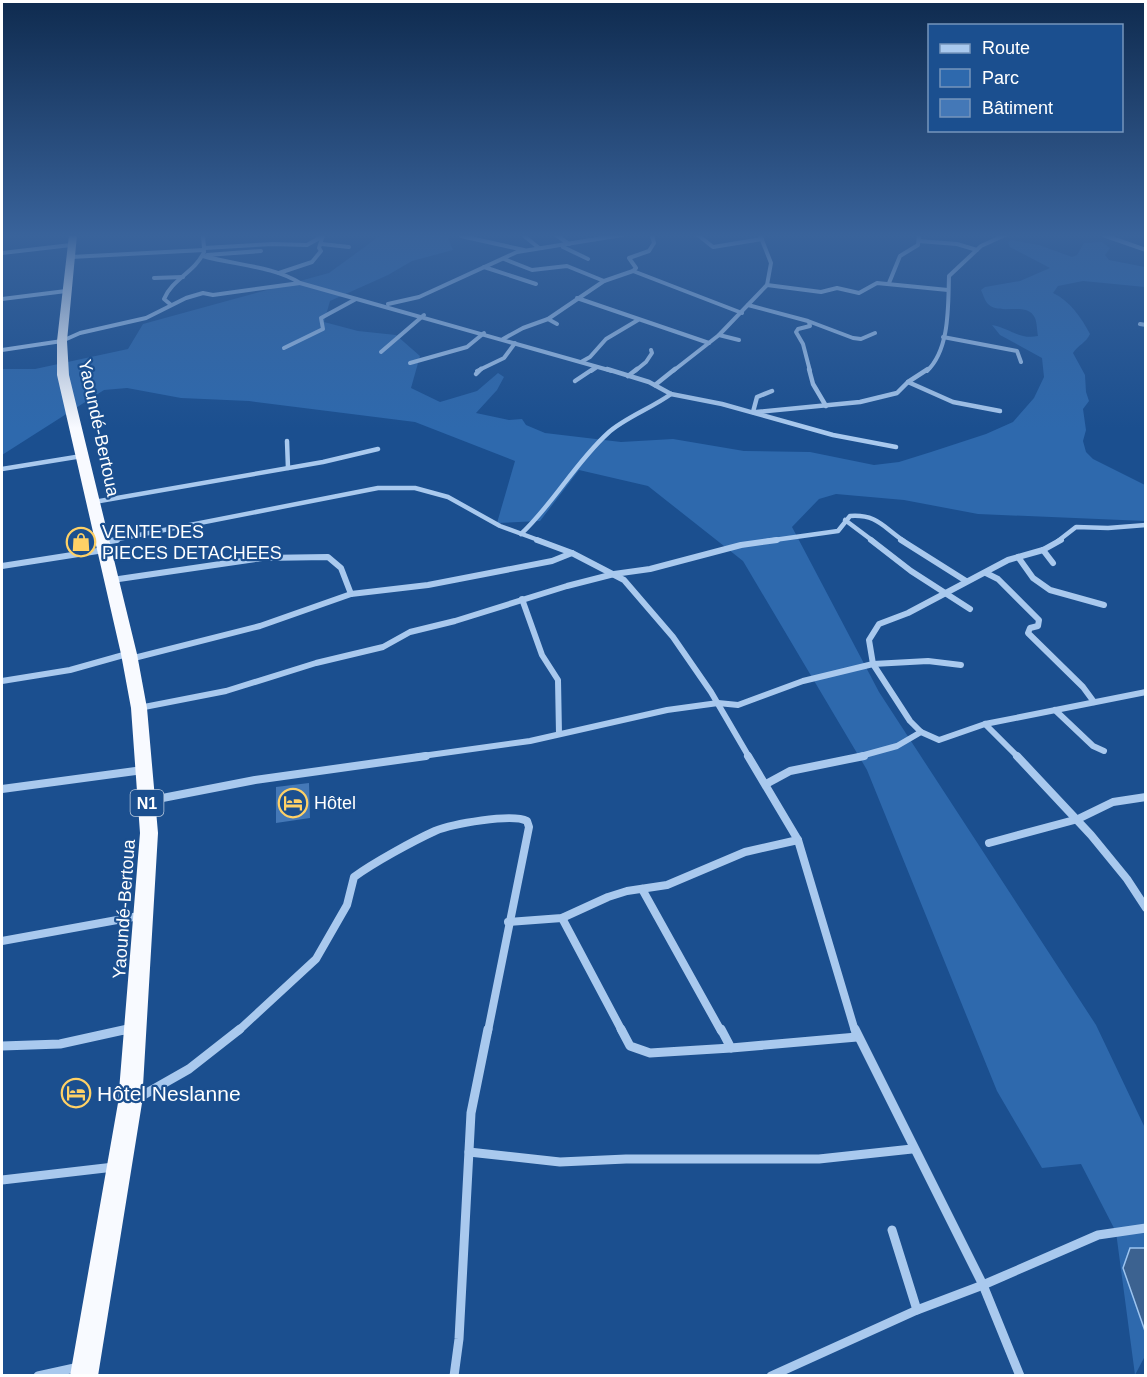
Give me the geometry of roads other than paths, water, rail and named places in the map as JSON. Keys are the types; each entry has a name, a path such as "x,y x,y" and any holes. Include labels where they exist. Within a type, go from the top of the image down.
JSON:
{"highway":[{"name":"Yaoundé-Bertoua","path":"65,299 62,341 63,375 112,580 139,708 149,832 145,915 130,1103 85,1371"}],"street":[{"path":"167,299 170,304"},
{"path":"2,350 62,341 80,333 138,320 184,299"},
{"path":"284,348 324,329 321,318 356,299"},
{"path":"357,299 424,315 628,376 655,385 672,394 753,412 833,435 896,447"},
{"path":"385,305 409,299"},
{"path":"503,339 523,328 548,320 575,299"},
{"path":"580,299 710,343"},
{"path":"706,299 742,313"},
{"path":"655,385 710,343 753,299"},
{"path":"753,412 860,402 897,393 934,364 940,353 948,299"},
{"path":"748,305 808,321 853,338 861,339 874,333"},
{"path":"135,315 138,320"},
{"path":"381,352 424,315"},
{"path":"548,320 557,324"},
{"path":"581,362 590,357 606,339 638,320"},
{"path":"808,321 810,326 798,329 796,332 806,354 813,384 826,406"},
{"path":"1140,324 1146,325"},
{"path":"410,363 467,347 484,333"},
{"path":"719,335 739,340"},
{"path":"943,337 1017,351 1021,362"},
{"path":"476,374 477,371 504,358 515,343"},
{"path":"628,376 646,362 652,353 651,350"},
{"path":"575,381 597,367"},
{"path":"909,382 953,402 1000,411"},
{"path":"753,412 757,398 772,391"},
{"path":"521,534 542,514 579,463 606,435 615,427 652,408 672,394"},
{"path":"287,441 288,468"},
{"path":"93,502 288,468 378,449"},
{"path":"2,469 82,456"},
{"path":"2,566 378,488 415,488 448,497 500,526 572,553 615,574 632,588 673,638 718,703 798,840 809,870 857,1037 983,1285 1020,1376"},
{"path":"139,708 226,691 316,663 383,647 410,632 615,574 650,569 741,545 838,531 850,516 863,515 876,519 900,539 966,581"},
{"path":"845,520 911,571 970,609"},
{"path":"1146,525 1108,528 1076,527 1064,538 1043,550 1018,557 966,581 908,613 879,624 869,640 873,664 910,721 931,738 947,739 985,724 1146,692"},
{"path":"1043,550 1053,563"},
{"path":"2,681 70,670 260,626 351,594 428,585 552,561 572,553"},
{"path":"112,580 270,557 328,557 336,560 351,594"},
{"path":"1018,557 1038,582 1070,597 1104,605"},
{"path":"986,573 998,579 1039,620 1038,626 1030,628 1028,633 1059,666 1083,687 1094,702"},
{"path":"522,599 542,655 558,680 559,734"},
{"path":"147,801 255,780 395,761 559,734 667,710 718,703 738,705 803,681 873,664 928,661 961,665"},
{"path":"1055,710 1093,746 1104,751"},
{"path":"985,724 1022,759 1078,819 1134,886 1146,908"},
{"path":"766,784 772,783 787,772 879,752 916,738 921,732"},
{"path":"2,789 144,770"},
{"path":"989,843 1078,819 1113,802 1146,797"},
{"path":"130,1103 189,1069 242,1028 316,959 347,905 354,877 358,874 437,830 482,821 521,818 527,821 529,827 471,1113 459,1339 454,1376"},
{"path":"508,922 562,918 608,897 667,885 744,852 798,840"},
{"path":"642,889 731,1048"},
{"path":"2,941 145,915"},
{"path":"562,918 630,1046 650,1053 857,1037"},
{"path":"2,1046 60,1044 137,1027"},
{"path":"469,1152 560,1162 626,1159 819,1159 912,1149"},
{"path":"2,1180 120,1167"},
{"path":"771,1376 917,1310 983,1285 1098,1235 1146,1228"},
{"path":"892,1230 917,1310"},
{"path":"38,1376 85,1371"}],"place":[{"name":"VENTE DES PIECES DETACHEES","path":"81,542"},
{"name":"Hôtel","path":"293,803"},
{"name":"Hôtel Neslanne","path":"76,1093"}]}
